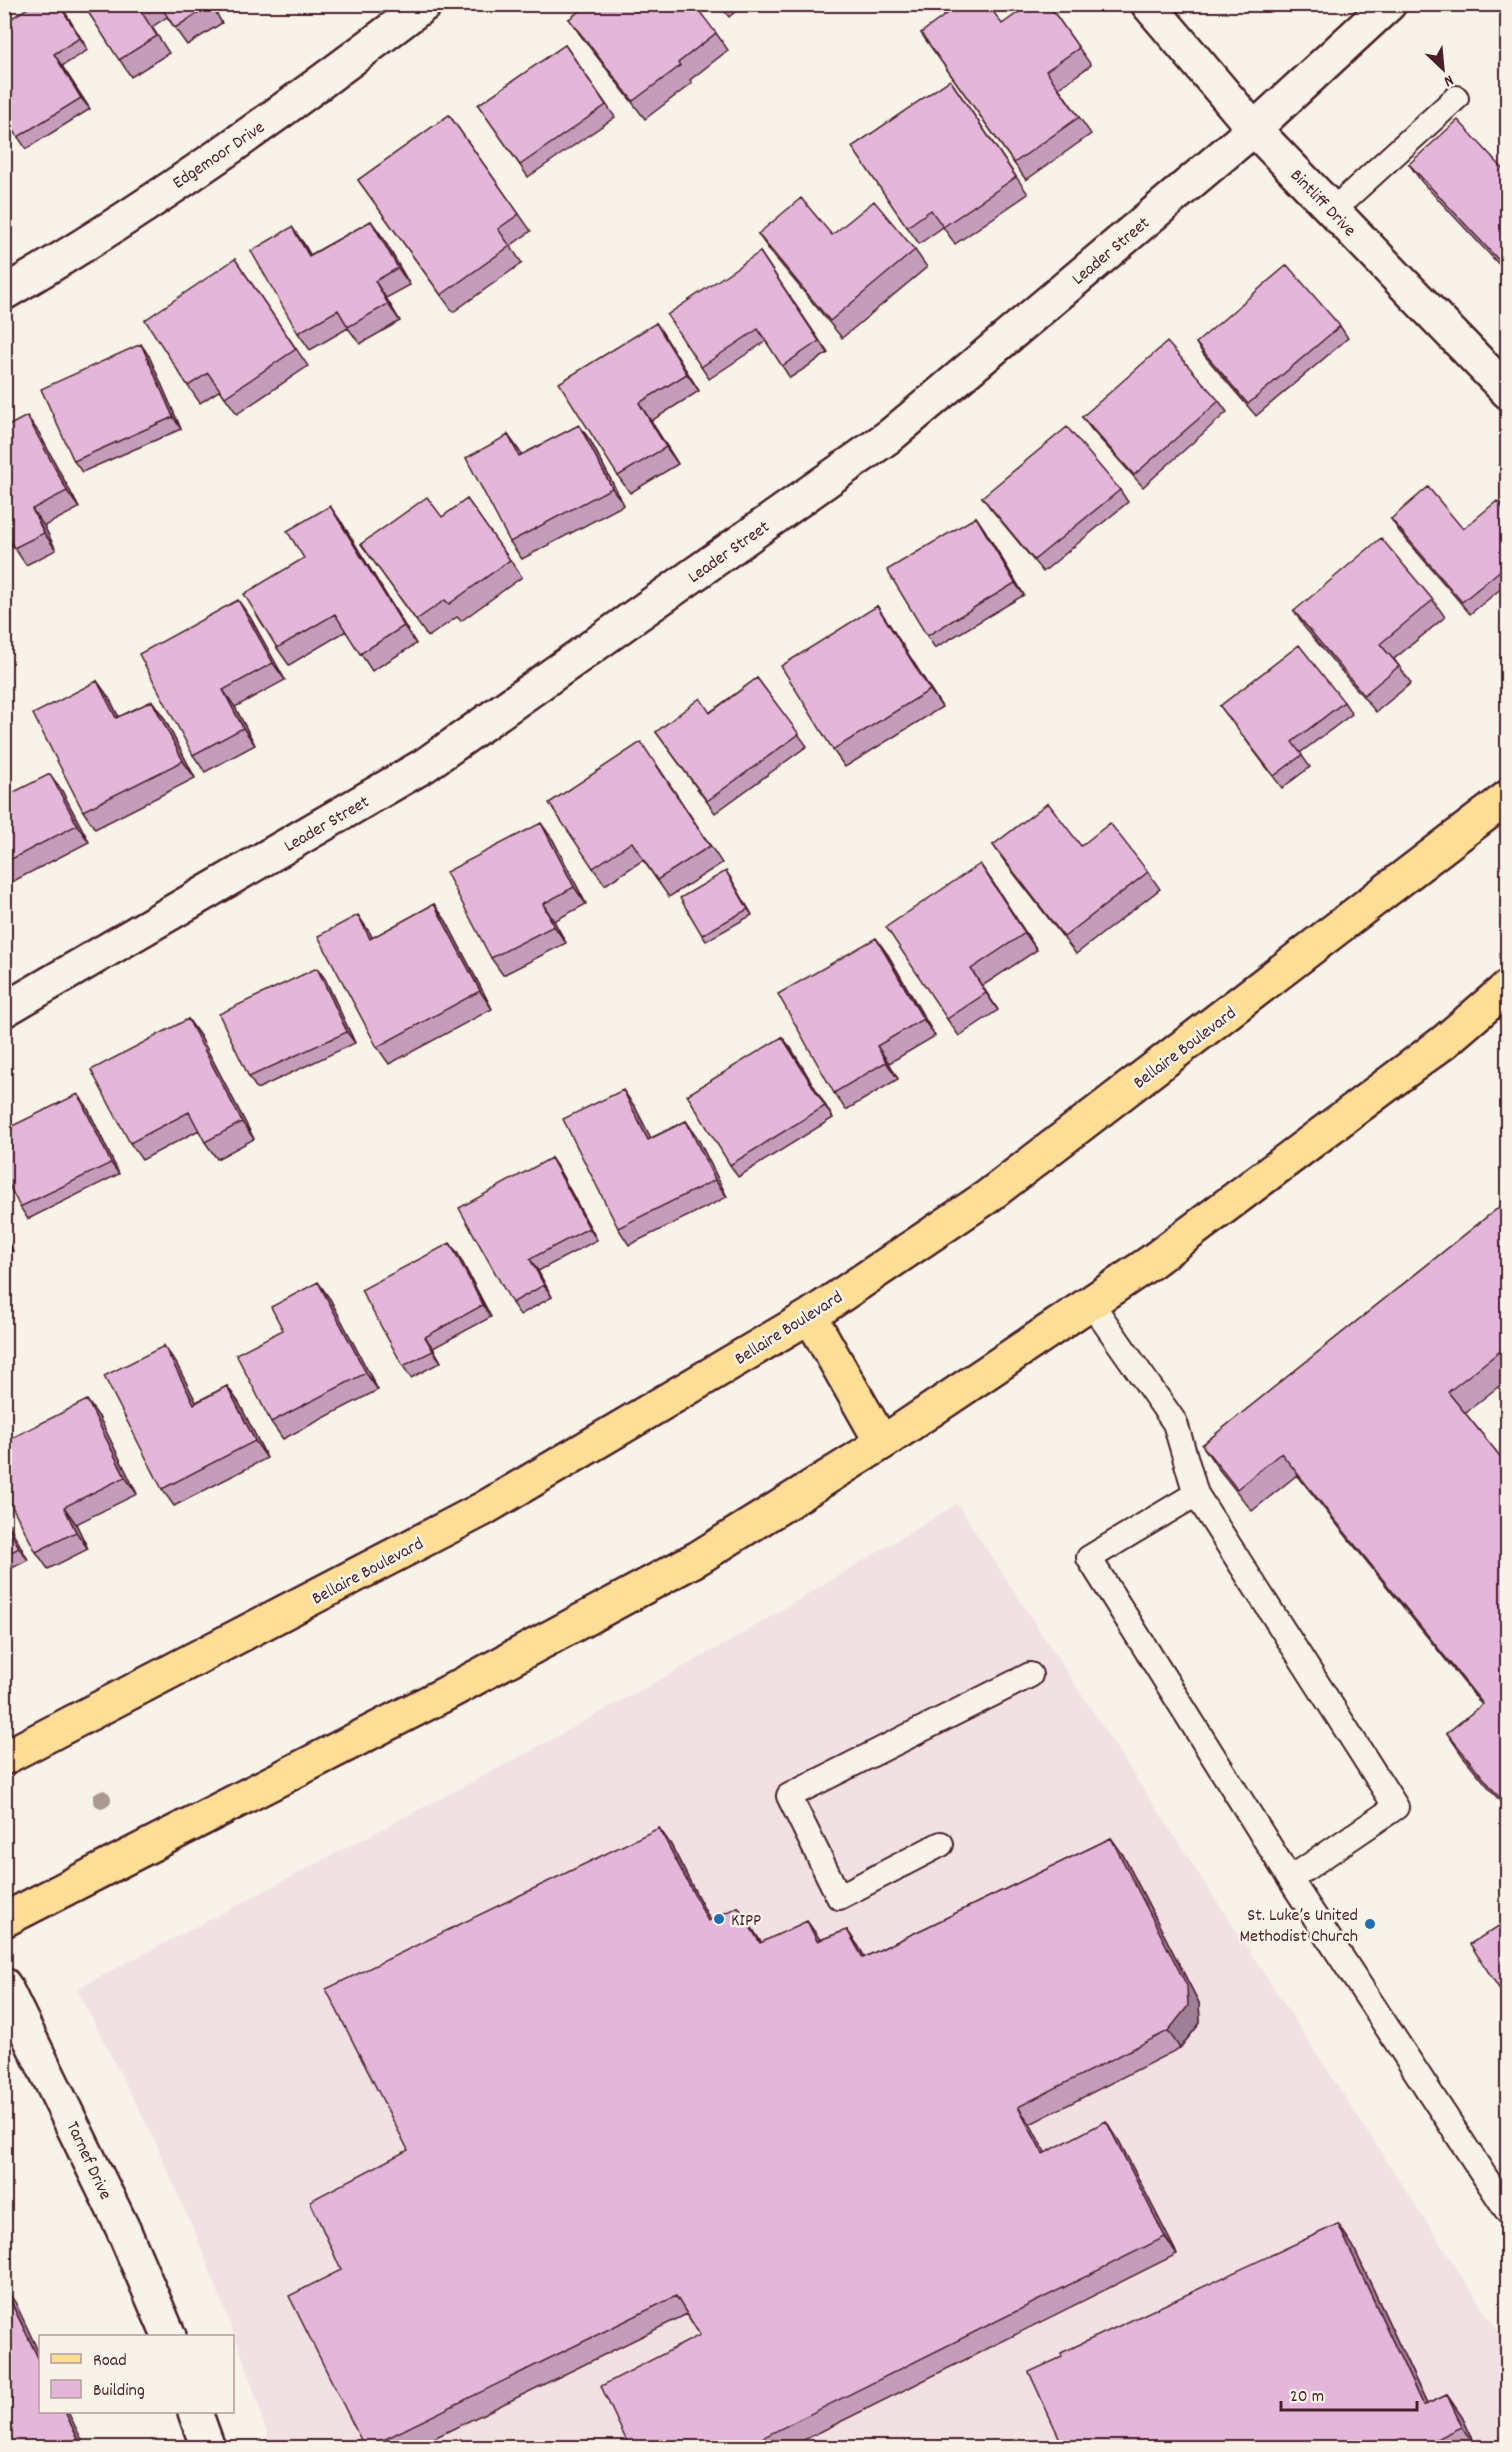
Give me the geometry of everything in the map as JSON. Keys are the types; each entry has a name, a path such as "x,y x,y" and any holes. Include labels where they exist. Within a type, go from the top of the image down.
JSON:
{"main road":[{"name":"Bellaire Boulevard","path":"4,1758 483,1509 810,1316 987,1197 1508,797"},
{"path":"4,1920 447,1694 698,1558 882,1443 1151,1262 1435,1049 1508,987"},
{"path":"810,1316 882,1443"}],"street":[{"name":"Edgemoor Drive","path":"4,293 58,262 310,92 425,4"},
{"name":"Bintliff Drive","path":"1148,4 1254,129 1508,392"},
{"name":"Leader Street","path":"4,1010 425,765 891,435 1254,129 1389,4"},
{"name":"Tarnef Drive","path":"4,1985 123,2229 168,2335"},
{"path":"195,2413 208,2448"}],"lane":[{"path":"1332,211 1456,98"},
{"path":"1090,1303 1175,1424 1196,1494 1396,1807 1290,1879"},
{"path":"1196,1494 1089,1558 1290,1879 1508,2212"},
{"path":"941,1844 838,1897 789,1796 1030,1675"}],"shaded area":[{"name":"KIPP","path":"957,1504 1507,2345 1507,2447 271,2447 246,2366 197,2237 153,2137 77,1989 510,1762 732,1640"}],"building":[{"path":"34,4 59,4 80,38 54,54 81,98 18,137 4,115 4,23"},
{"path":"83,4 148,4 140,10 157,36 119,60"},
{"path":"159,4 210,4 210,5 175,28"},
{"path":"589,4 694,4 716,33 678,63 680,66 633,101 569,19"},
{"path":"960,4 988,4 1002,24 1030,4 1048,4 1079,48 1046,71 1079,117 1014,163 921,33"},
{"path":"565,45 606,105 520,165 478,105"},
{"path":"950,80 1016,177 943,227 931,210 907,227 852,147"},
{"path":"1508,87 1508,121 1504,109"},
{"path":"449,115 519,214 498,229 510,246 441,295 358,180"},
{"path":"1458,120 1508,174 1508,270 1409,164"},
{"path":"801,198 832,235 874,201 915,250 830,321 758,234"},
{"path":"371,221 398,268 375,281 388,304 348,327 338,310 298,333 251,251 292,227 309,256"},
{"path":"760,252 819,341 782,366 758,329 701,367 667,315"},
{"path":"235,259 296,349 225,397 208,373 188,386 145,320"},
{"path":"1287,265 1340,326 1248,404 1196,343"},
{"path":"656,323 687,374 639,403 666,447 618,476 559,383"},
{"path":"1167,342 1219,401 1134,475 1082,417"},
{"path":"141,344 173,417 74,461 41,389"},
{"path":"27,416 67,491 32,509 44,533 14,548 4,529 4,428"},
{"path":"579,425 612,488 510,542 466,458 508,435 519,456"},
{"path":"1067,427 1120,490 1034,560 982,497"},
{"path":"1428,487 1463,529 1497,501 1508,514 1508,564 1462,602 1391,519"},
{"path":"427,497 442,517 467,499 510,560 449,604 445,600 416,620 361,544"},
{"path":"330,506 404,626 360,654 335,614 277,648 244,594 304,558 287,531"},
{"path":"976,517 1015,583 927,636 887,570"},
{"path":"1381,538 1433,600 1380,644 1399,666 1364,695 1294,611"},
{"path":"238,600 273,663 223,690 243,728 193,755 139,654"},
{"path":"877,606 930,690 833,750 781,666"},
{"path":"1299,645 1344,702 1292,742 1302,755 1274,776 1220,706"},
{"path":"757,678 799,734 707,801 656,732 700,698 710,713"},
{"path":"97,681 116,718 152,701 183,761 83,811 33,714"},
{"path":"641,742 710,846 657,880 632,842 593,868 549,803"},
{"path":"50,774 77,825 4,863 4,797"},
{"path":"1048,803 1081,846 1110,823 1148,872 1064,937 993,845"},
{"path":"541,823 574,887 543,904 554,926 491,958 446,872"},
{"path":"980,864 1025,933 971,969 986,993 947,1019 886,927"},
{"path":"726,871 748,909 702,935 680,898"},
{"path":"434,904 480,991 377,1047 318,936 358,915 370,939"},
{"path":"876,938 923,1019 877,1046 886,1062 834,1093 778,994"},
{"path":"317,968 347,1032 249,1077 219,1014"},
{"path":"188,1019 242,1122 205,1142 189,1112 130,1143 91,1070"},
{"path":"782,1037 825,1106 730,1165 687,1095"},
{"path":"623,1090 648,1140 686,1121 715,1180 618,1228 563,1119"},
{"path":"78,1094 111,1163 20,1207 4,1175 4,1130"},
{"path":"551,1158 589,1228 530,1259 544,1285 512,1303 459,1208"},
{"path":"1508,1200 1508,1345 1448,1392 1508,1466 1508,1808 1447,1733 1483,1704 1281,1453 1237,1489 1202,1445"},
{"path":"450,1243 483,1305 425,1337 433,1351 403,1366 361,1290"},
{"path":"318,1282 366,1373 271,1422 236,1354 283,1330 271,1307"},
{"path":"164,1346 194,1404 227,1386 255,1441 162,1489 104,1376"},
{"path":"87,1400 125,1477 64,1507 76,1532 36,1552 4,1491 4,1442"},
{"path":"4,1520 19,1548 4,1556"},
{"path":"659,1828 708,1921 738,1907 760,1943 807,1921 817,1941 847,1930 863,1958 1111,1838 1187,1986 1188,2006 1168,2031 1018,2107 1043,2154 1106,2121 1165,2237 742,2448 630,2448 601,2386 700,2335 676,2296 365,2448 289,2296 341,2270 310,2201 408,2150 326,1989"},
{"path":"1508,1920 1508,2002 1470,1944"},
{"path":"1338,2224 1423,2406 1447,2395 1462,2427 1418,2448 1064,2448 1029,2372 1062,2357 1061,2353"},
{"path":"4,2288 39,2360 39,2413 65,2413 82,2448 4,2448"}],"place":[{"name":"KIPP","path":"719,1919"},
{"name":"St. Luke’s United Methodist Church","path":"1370,1924"}]}
